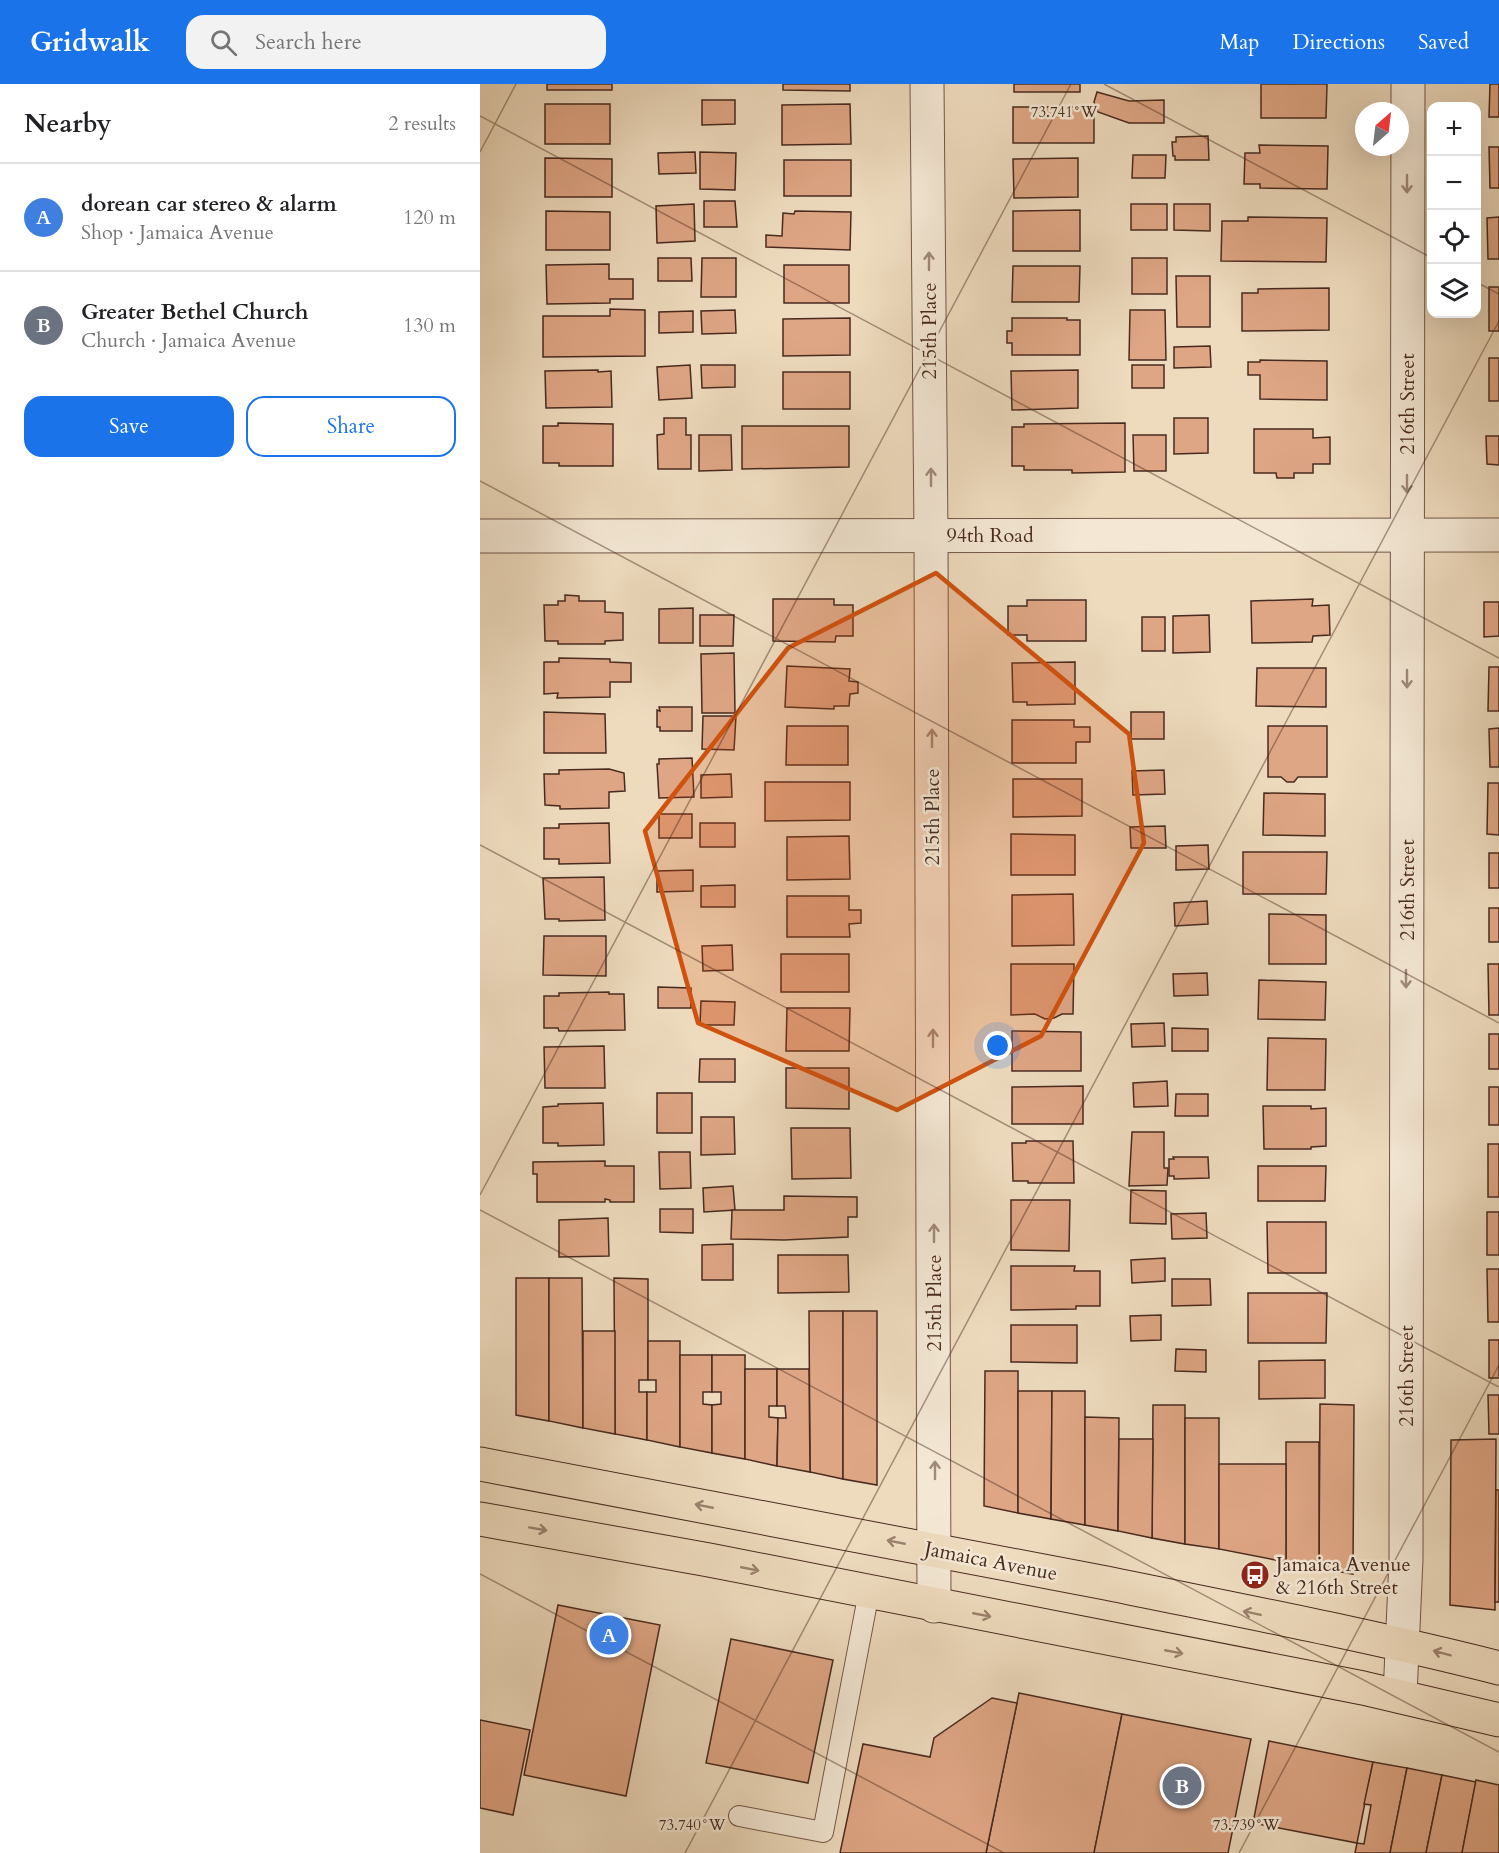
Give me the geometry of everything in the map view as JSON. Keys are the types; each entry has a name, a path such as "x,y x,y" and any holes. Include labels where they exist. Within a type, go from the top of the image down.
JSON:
{"main road":[{"name":"Jamaica Avenue","path":"480,1464 935,1549 1403,1644 1499,1668"},
{"path":"480,1519 709,1560 1400,1696 1499,1720"}],"street":[{"name":"215th Place","path":"927,84 931,536 934,1606"},
{"name":"216th Street","path":"1400,1696 1406,1558 1408,84"},
{"name":"94th Road","path":"480,536 1499,536"}],"lane":[{"path":"739,1815 823,1832 869,1592"}],"highlighted area":[{"path":"936,573 1129,734 1144,843 1041,1036 897,1110 698,1023 645,831 788,648"}],"building":[{"path":"547,84 612,84 612,90 547,90"},
{"path":"783,84 850,84 850,91 783,90"},
{"path":"1014,84 1080,84 1080,92 1014,92"},
{"path":"1261,84 1327,84 1326,118 1261,118"},
{"path":"1490,84 1499,84 1499,117 1489,117"},
{"path":"1097,92 1129,101 1164,100 1164,123 1129,123 1098,112 1094,102"},
{"path":"702,100 735,100 735,124 702,125"},
{"path":"545,104 610,104 610,144 545,144"},
{"path":"850,104 851,144 782,145 782,105"},
{"path":"1013,107 1094,109 1094,143 1013,143"},
{"path":"1208,136 1209,160 1175,160 1172,142 1176,142 1176,137"},
{"path":"1259,145 1328,146 1327,189 1260,188 1260,184 1244,184 1245,153 1260,153"},
{"path":"1489,147 1499,147 1499,188 1490,188"},
{"path":"695,152 696,173 659,174 658,153"},
{"path":"700,152 736,153 735,190 700,189"},
{"path":"1133,155 1166,155 1165,178 1132,178"},
{"path":"545,158 612,159 612,197 545,197"},
{"path":"1078,158 1078,197 1014,198 1013,159"},
{"path":"784,160 851,160 851,196 784,196"},
{"path":"704,201 735,201 737,227 704,227"},
{"path":"694,204 695,241 657,243 656,206"},
{"path":"1131,204 1167,204 1167,230 1131,230"},
{"path":"1174,204 1210,204 1210,231 1174,230"},
{"path":"1080,210 1080,251 1013,251 1013,211"},
{"path":"546,211 610,212 610,250 546,250"},
{"path":"795,211 851,212 850,250 766,247 766,235 782,236 783,213 794,214"},
{"path":"1248,217 1327,218 1326,262 1221,261 1222,221 1248,221"},
{"path":"1499,217 1499,259 1488,259 1487,218"},
{"path":"658,258 691,258 692,281 658,281"},
{"path":"702,258 736,258 736,297 701,297"},
{"path":"1132,258 1167,258 1167,294 1132,294"},
{"path":"609,264 609,279 633,279 633,299 610,299 610,303 547,304 546,265"},
{"path":"784,265 849,265 849,303 784,303"},
{"path":"1013,266 1080,266 1079,302 1012,302"},
{"path":"1176,276 1210,276 1210,327 1177,327"},
{"path":"1489,287 1499,287 1499,331 1489,331"},
{"path":"1329,288 1329,330 1242,331 1242,293 1258,293 1258,289"},
{"path":"610,309 645,310 645,356 543,357 543,316 610,316"},
{"path":"735,310 736,333 702,334 701,311"},
{"path":"1130,310 1165,310 1166,360 1129,360"},
{"path":"693,311 693,332 659,333 659,312"},
{"path":"850,318 850,355 783,356 783,319"},
{"path":"1012,318 1080,320 1080,355 1012,355 1012,343 1007,343 1007,331 1012,331"},
{"path":"1210,346 1211,367 1174,368 1174,347"},
{"path":"1489,358 1499,358 1499,401 1489,401"},
{"path":"1260,360 1327,361 1327,400 1260,399 1260,375 1248,375 1248,362 1260,362"},
{"path":"690,365 692,398 659,400 657,367"},
{"path":"701,365 735,365 735,387 702,388"},
{"path":"1132,365 1164,365 1164,388 1132,388"},
{"path":"598,370 598,372 611,371 612,407 546,408 545,371"},
{"path":"1078,370 1078,408 1012,410 1011,371"},
{"path":"783,372 850,372 850,409 783,409"},
{"path":"664,418 686,418 686,435 691,435 691,469 658,469 657,435 664,434"},
{"path":"1174,418 1208,418 1208,453 1174,454"},
{"path":"558,423 613,424 613,466 559,466 559,463 543,463 543,426 558,426"},
{"path":"1125,423 1125,472 1072,473 1072,470 1024,470 1024,466 1012,466 1012,427 1024,427 1024,424"},
{"path":"742,426 849,426 849,467 742,469"},
{"path":"1254,429 1313,429 1313,438 1330,437 1330,464 1313,464 1313,473 1294,473 1294,478 1277,478 1276,473 1254,473"},
{"path":"699,435 731,435 732,470 699,471"},
{"path":"1133,435 1166,435 1166,471 1134,471"},
{"path":"1486,436 1499,436 1499,465 1487,464"},
{"path":"565,595 579,596 579,601 605,601 605,612 623,613 623,640 605,641 605,644 558,644 558,641 545,641 544,605 558,605 558,601 565,601"},
{"path":"773,599 834,599 834,605 853,605 853,636 836,636 835,642 773,641"},
{"path":"1313,599 1312,606 1329,605 1330,635 1313,636 1312,642 1252,643 1251,601"},
{"path":"1027,600 1086,600 1086,641 1027,641 1027,635 1008,635 1008,606 1027,606"},
{"path":"1484,602 1499,602 1499,636 1484,637"},
{"path":"693,608 693,643 659,643 659,609"},
{"path":"700,615 734,615 733,646 700,646"},
{"path":"1209,615 1210,652 1173,653 1173,616"},
{"path":"1142,617 1165,617 1165,651 1142,651"},
{"path":"734,653 735,713 702,713 701,654"},
{"path":"559,658 610,659 610,662 631,663 631,682 610,682 610,697 557,698 558,693 544,694 544,662 559,662"},
{"path":"1075,662 1075,704 1027,705 1027,702 1013,702 1012,663"},
{"path":"787,666 850,669 849,681 858,682 858,693 850,694 849,706 834,706 834,709 785,707"},
{"path":"1489,667 1499,667 1499,711 1488,711"},
{"path":"1257,668 1326,668 1326,707 1256,706"},
{"path":"659,707 692,707 692,731 660,731 660,727 657,727"},
{"path":"544,712 605,714 606,753 544,753"},
{"path":"1131,712 1164,712 1164,739 1131,739"},
{"path":"703,716 736,716 734,750 702,749"},
{"path":"1012,720 1074,720 1074,727 1090,727 1090,742 1076,742 1076,763 1012,763"},
{"path":"787,726 848,726 848,765 786,765"},
{"path":"1268,726 1327,726 1327,777 1298,777 1294,782 1287,782 1281,777 1268,777"},
{"path":"1499,728 1499,767 1490,767 1489,729"},
{"path":"692,758 694,797 659,798 657,764 659,764 659,759"},
{"path":"609,769 624,773 625,791 609,792 609,808 560,809 560,806 545,805 544,774 559,774 559,770"},
{"path":"1164,770 1165,794 1133,795 1132,771"},
{"path":"731,774 732,797 701,798 701,775"},
{"path":"1013,779 1082,779 1082,816 1013,817"},
{"path":"765,782 850,782 850,820 765,821"},
{"path":"1488,783 1499,783 1499,835 1487,834"},
{"path":"1264,793 1325,794 1325,836 1263,835"},
{"path":"659,814 692,814 692,838 659,838"},
{"path":"609,823 610,863 559,864 559,859 544,859 544,828 559,828 559,824"},
{"path":"700,823 735,823 735,847 700,847"},
{"path":"1165,826 1166,848 1131,848 1130,827"},
{"path":"1011,834 1075,835 1075,875 1011,875"},
{"path":"849,836 850,879 787,880 787,837"},
{"path":"1208,845 1209,869 1176,870 1176,846"},
{"path":"1243,852 1327,852 1326,894 1243,894"},
{"path":"1489,853 1499,853 1499,888 1489,888"},
{"path":"693,870 693,891 657,892 657,871"},
{"path":"604,877 605,920 545,919 543,878"},
{"path":"735,885 735,907 701,907 701,886"},
{"path":"1073,894 1074,945 1012,946 1012,895"},
{"path":"787,896 849,896 849,910 861,910 861,923 849,924 850,937 787,937"},
{"path":"1207,901 1208,924 1175,926 1174,903"},
{"path":"1489,908 1499,908 1499,942 1489,942"},
{"path":"1269,914 1326,915 1326,964 1269,964"},
{"path":"544,936 606,936 606,976 543,975"},
{"path":"732,945 733,970 703,971 702,946"},
{"path":"781,954 849,954 849,992 781,992"},
{"path":"1011,964 1074,964 1073,1014 1062,1014 1045,1019 1035,1014 1011,1015"},
{"path":"1488,964 1499,964 1499,1015 1489,1015"},
{"path":"1207,973 1208,995 1174,996 1173,974"},
{"path":"1259,980 1326,982 1325,1020 1258,1019"},
{"path":"658,987 691,988 691,1008 658,1008"},
{"path":"609,992 609,994 624,994 625,1030 559,1031 558,1028 544,1028 544,996 559,996 559,993"},
{"path":"701,1001 735,1002 734,1025 700,1025"},
{"path":"787,1008 850,1008 849,1051 786,1051"},
{"path":"1164,1023 1165,1046 1132,1047 1131,1024"},
{"path":"1172,1028 1208,1029 1208,1051 1172,1051"},
{"path":"1012,1031 1081,1032 1081,1071 1012,1071"},
{"path":"1489,1034 1499,1034 1499,1069 1489,1069"},
{"path":"1268,1038 1326,1039 1325,1090 1267,1090"},
{"path":"604,1046 605,1088 545,1088 544,1047"},
{"path":"700,1059 735,1059 735,1082 699,1082"},
{"path":"786,1068 849,1068 849,1109 786,1108"},
{"path":"1167,1081 1168,1106 1134,1107 1133,1083"},
{"path":"1083,1086 1083,1124 1012,1124 1012,1087"},
{"path":"1489,1087 1499,1087 1499,1125 1489,1125"},
{"path":"657,1093 692,1093 692,1133 657,1133"},
{"path":"1176,1094 1208,1094 1208,1116 1175,1116"},
{"path":"603,1103 604,1145 558,1146 558,1143 543,1143 543,1107 558,1106 558,1104"},
{"path":"1263,1106 1326,1108 1326,1146 1311,1147 1311,1149 1264,1149"},
{"path":"701,1117 734,1117 735,1154 701,1155"},
{"path":"791,1128 850,1128 851,1178 792,1179"},
{"path":"1132,1132 1164,1132 1164,1168 1168,1168 1167,1185 1129,1186"},
{"path":"1026,1141 1073,1141 1074,1183 1013,1181 1012,1143 1026,1143"},
{"path":"1488,1144 1499,1144 1499,1197 1488,1197"},
{"path":"659,1152 690,1152 691,1188 660,1189"},
{"path":"1173,1157 1208,1157 1209,1178 1174,1179 1174,1176 1169,1176 1169,1159 1174,1159"},
{"path":"605,1161 605,1166 634,1166 634,1202 610,1202 605,1199 605,1202 537,1202 537,1174 533,1174 533,1162"},
{"path":"1258,1166 1326,1166 1325,1201 1258,1201"},
{"path":"733,1186 735,1210 704,1212 703,1188"},
{"path":"1131,1190 1166,1191 1166,1224 1130,1223"},
{"path":"784,1196 857,1197 857,1217 848,1217 848,1237 784,1240 731,1239 732,1210 784,1210"},
{"path":"1011,1200 1070,1200 1069,1251 1011,1250"},
{"path":"660,1209 693,1209 693,1233 660,1232"},
{"path":"1487,1212 1499,1212 1499,1255 1487,1255"},
{"path":"1206,1213 1207,1238 1172,1239 1171,1214"},
{"path":"608,1218 609,1256 559,1257 559,1220"},
{"path":"1267,1222 1326,1222 1326,1273 1268,1273"},
{"path":"733,1244 733,1280 702,1280 702,1245"},
{"path":"778,1255 848,1255 849,1292 778,1293"},
{"path":"1165,1258 1165,1281 1132,1283 1131,1260"},
{"path":"1011,1266 1075,1266 1074,1271 1100,1271 1100,1306 1076,1306 1076,1309 1011,1310"},
{"path":"1487,1269 1499,1269 1499,1322 1488,1322"},
{"path":"516,1278 549,1278 549,1421 516,1415"},
{"path":"549,1278 582,1278 583,1428 549,1421"},
{"path":"614,1278 648,1279 648,1380 639,1380 639,1392 647,1392 647,1440 615,1434"},
{"path":"1172,1279 1210,1279 1211,1305 1172,1306"},
{"path":"1248,1293 1327,1293 1326,1343 1248,1343"},
{"path":"809,1311 843,1311 843,1479 810,1472"},
{"path":"843,1311 877,1311 877,1485 843,1479"},
{"path":"1161,1315 1161,1340 1131,1341 1130,1316"},
{"path":"1011,1325 1077,1325 1077,1363 1011,1362"},
{"path":"583,1331 615,1331 615,1434 583,1428"},
{"path":"1489,1340 1499,1340 1499,1378 1489,1378"},
{"path":"648,1341 680,1341 680,1447 647,1440 647,1392 656,1392 656,1380 648,1380"},
{"path":"1176,1349 1206,1350 1206,1372 1175,1371"},
{"path":"680,1355 712,1355 712,1392 703,1392 703,1404 712,1405 712,1453 680,1447"},
{"path":"712,1355 745,1355 745,1459 712,1453 712,1405 721,1404 721,1392 712,1392"},
{"path":"1325,1360 1325,1398 1259,1399 1259,1361"},
{"path":"745,1369 777,1369 777,1406 769,1406 769,1417 778,1418 777,1466 745,1459"},
{"path":"777,1369 809,1369 810,1472 777,1466 778,1418 786,1418 785,1406 777,1406"},
{"path":"985,1371 1018,1371 1018,1513 984,1506"},
{"path":"1018,1391 1052,1391 1051,1519 1018,1513"},
{"path":"1052,1391 1085,1391 1085,1525 1051,1519"},
{"path":"1488,1395 1499,1395 1499,1434 1489,1434"},
{"path":"1320,1404 1354,1405 1353,1574 1319,1568"},
{"path":"1153,1405 1185,1405 1185,1544 1152,1538"},
{"path":"1085,1417 1119,1418 1118,1531 1085,1525"},
{"path":"1185,1418 1219,1418 1219,1549 1185,1544"},
{"path":"1119,1439 1153,1439 1152,1538 1118,1531"},
{"path":"1496,1439 1495,1610 1450,1605 1451,1440"},
{"path":"1286,1442 1319,1442 1319,1568 1286,1562"},
{"path":"1219,1464 1286,1464 1286,1562 1219,1549"},
{"path":"1496,1490 1499,1490 1499,1602 1495,1602"},
{"path":"558,1605 660,1625 626,1796 524,1775"},
{"path":"731,1639 833,1660 808,1783 706,1763"},
{"path":"1019,1693 1122,1714 1094,1853 986,1853"},
{"path":"992,1698 1017,1703 986,1853 840,1853 863,1744 930,1757 934,1738"},
{"path":"1122,1714 1251,1739 1228,1853 1094,1853"},
{"path":"480,1720 530,1730 513,1815 480,1808"},
{"path":"1269,1741 1373,1762 1357,1843 1253,1823"},
{"path":"1373,1762 1407,1768 1390,1853 1355,1853 1357,1843 1364,1844 1371,1805 1364,1804"},
{"path":"1407,1768 1442,1775 1426,1853 1390,1853"},
{"path":"1442,1775 1476,1782 1462,1853 1426,1853"},
{"path":"1476,1780 1499,1785 1499,1853 1462,1853"}],"place":[{"name":"Jamaica Avenue & 216th Street","path":"1255,1575"},
{"name":"dorean car stereo & alarm","path":"609,1635"},
{"name":"Greater Bethel Church","path":"1182,1786"}]}
